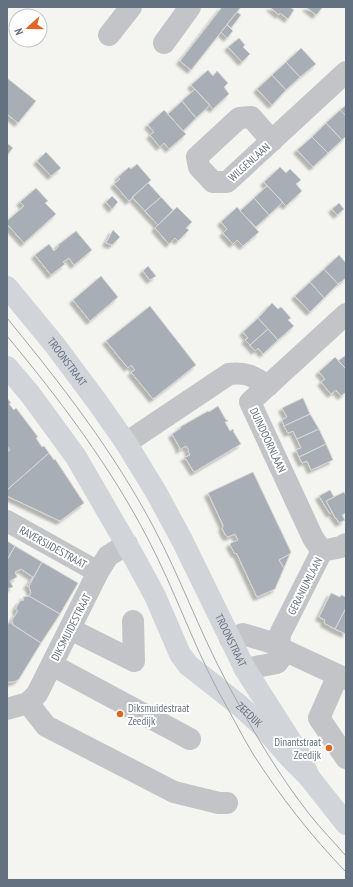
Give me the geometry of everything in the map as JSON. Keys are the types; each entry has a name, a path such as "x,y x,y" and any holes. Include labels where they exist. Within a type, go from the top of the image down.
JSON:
{"main road":[{"name":"TROONSTRAAT","path":"7,287 90,391 126,443 156,492 182,540 245,669 224,678 201,674 188,665 180,654 155,596 128,544 76,457 30,394 7,368"},
{"name":"ZEEDIJK","path":"245,669 299,754 309,777"},
{"name":"ZEEDIJK","path":"201,674 263,727 309,777 346,824"}],"street":[{"path":"109,35 132,7"},
{"path":"164,43 185,9"},
{"name":"WILGENLAAN","path":"272,141 346,72"},
{"name":"DUINDOORNLAAN","path":"322,551 313,538 250,402 346,314"},
{"path":"126,443 229,374 239,373 252,376 268,386"},
{"name":"RAVERSIJDESTRAAT","path":"7,521 98,572"},
{"name":"DIKSMUIDESTRAAT","path":"16,706 37,694 98,572 108,556 128,544"},
{"name":"GERANIUMLAAN","path":"282,648 280,634 322,551 341,547 346,544"},
{"path":"70,629 134,661 133,621"},
{"path":"230,639 242,634 282,648 342,677 318,718 346,758"},
{"path":"245,669 277,663 282,648"},
{"path":"52,665 190,739"},
{"path":"16,706 46,726 174,792 219,803 227,803"}],"building":[{"path":"222,7 241,7 191,70 180,61"},
{"path":"270,7 290,7 294,10 288,19 280,13 279,15"},
{"path":"306,7 323,7 316,15"},
{"path":"237,12 241,15 231,28 227,24"},
{"path":"227,25 233,31 227,38 221,32"},
{"path":"239,38 245,45 243,47 250,54 242,62 228,47"},
{"path":"301,48 316,64 300,77 286,62"},
{"path":"286,62 300,77 286,90 272,75"},
{"path":"208,70 213,76 217,71 228,83 224,87 229,94 213,109 191,85"},
{"path":"272,75 286,90 272,105 257,89"},
{"path":"7,78 36,101 18,123 7,114"},
{"path":"195,89 210,105 196,118 182,101"},
{"path":"182,101 196,118 183,131 168,114"},
{"path":"346,105 346,116 340,110"},
{"path":"164,110 186,134 169,149 164,143 160,147 150,135 154,132 148,125"},
{"path":"340,110 346,116 346,136 342,140 326,123"},
{"path":"326,123 342,140 328,153 312,137"},
{"path":"312,137 328,153 313,167 297,150"},
{"path":"7,143 13,148 7,155"},
{"path":"46,152 61,168 51,176 37,161"},
{"path":"137,164 151,180 129,201 114,184 120,179 118,177 129,167 131,169"},
{"path":"280,167 286,173 290,169 301,180 296,184 302,191 286,206 264,182"},
{"path":"148,183 161,197 145,211 132,197"},
{"path":"267,186 283,202 269,215 254,198"},
{"path":"36,188 48,201 45,203 56,214 24,243 7,224 7,221 24,206 20,202"},
{"path":"112,196 118,202 112,209 106,202"},
{"path":"161,197 173,210 158,225 145,211"},
{"path":"254,198 269,215 256,227 240,211"},
{"path":"339,203 344,209 337,215 332,209"},
{"path":"177,207 192,222 186,228 189,230 178,241 175,238 169,244 155,228"},
{"path":"237,207 259,232 243,246 237,240 233,244 223,233 227,229 221,222"},
{"path":"113,230 120,237 112,245 106,243"},
{"path":"76,231 92,250 74,265 69,258 63,262 65,264 51,275 35,255 49,244 54,251 59,246 58,245"},
{"path":"339,255 346,263 346,278 338,284 324,269"},
{"path":"148,266 156,276 150,280 143,271"},
{"path":"324,269 338,284 324,298 310,282"},
{"path":"101,276 118,297 90,321 73,300"},
{"path":"310,282 324,298 310,312 295,296"},
{"path":"272,303 278,309 281,307 291,318 288,320 294,326 278,340 258,318"},
{"path":"150,306 196,365 153,399 131,372 135,370 131,365 128,368 106,341"},
{"path":"258,318 268,329 250,345 245,340 248,338 243,332"},
{"path":"268,329 278,340 263,354 258,348 255,351 250,345"},
{"path":"346,355 346,369 338,361"},
{"path":"335,357 346,369 346,392 341,396 336,390 331,394 321,382 325,379 319,372"},
{"path":"7,398 11,403 9,404 14,410 16,408 38,437 36,438 42,447 44,446 49,453 7,490 7,452 10,450 7,446"},
{"path":"303,398 310,414 284,426 282,420 287,417 282,408"},
{"path":"218,406 228,421 225,422 230,431 233,429 234,430 233,431 241,444 194,472 184,458 190,455 189,450 186,446 179,450 180,448 172,434 181,428 180,427"},
{"path":"310,414 319,429 297,439 293,431 288,433 284,426"},
{"path":"319,429 326,444 299,457 296,450 301,448 297,439"},
{"path":"326,444 333,460 311,470 307,461 302,463 299,457"},
{"path":"49,453 54,460 55,459 84,503 60,521 7,496 7,490"},
{"path":"253,472 291,552 279,560 284,568 275,589 257,597 237,554 235,554 230,545 238,540 235,534 228,537 226,536 222,528 223,525 208,493"},
{"path":"330,490 334,497 326,501 332,512 330,514 319,496"},
{"path":"344,492 346,496 346,513 342,515 345,520 339,523 326,501"},
{"path":"7,541 15,546 7,560"},
{"path":"15,546 42,562 29,586 27,586 33,577 21,569 15,572 17,577 10,581 13,587 7,589 7,560"},
{"path":"290,554 284,568 279,560"},
{"path":"42,562 78,583 60,614 29,596 31,593 29,586"},
{"path":"331,593 340,597 341,595 346,597 346,608 335,629 324,623 325,620 319,617"},
{"path":"29,596 60,614 41,643 13,625 12,620 18,611 16,608 20,601 24,600 23,597"},
{"path":"346,608 346,634 335,629"},
{"path":"9,622 41,643 19,679 12,682 7,682 7,626"}],"tram line":[{"path":"7,318 67,393 122,472 154,528 234,697 254,732 298,799 314,820 346,856"},
{"path":"7,336 84,435 134,514 167,578 208,671 253,754 296,815 346,872"}],"place":[{"name":"Diksmuidestraat Zeedijk","path":"120,714"},
{"name":"Dinantstraat Zeedijk","path":"329,748"}]}
